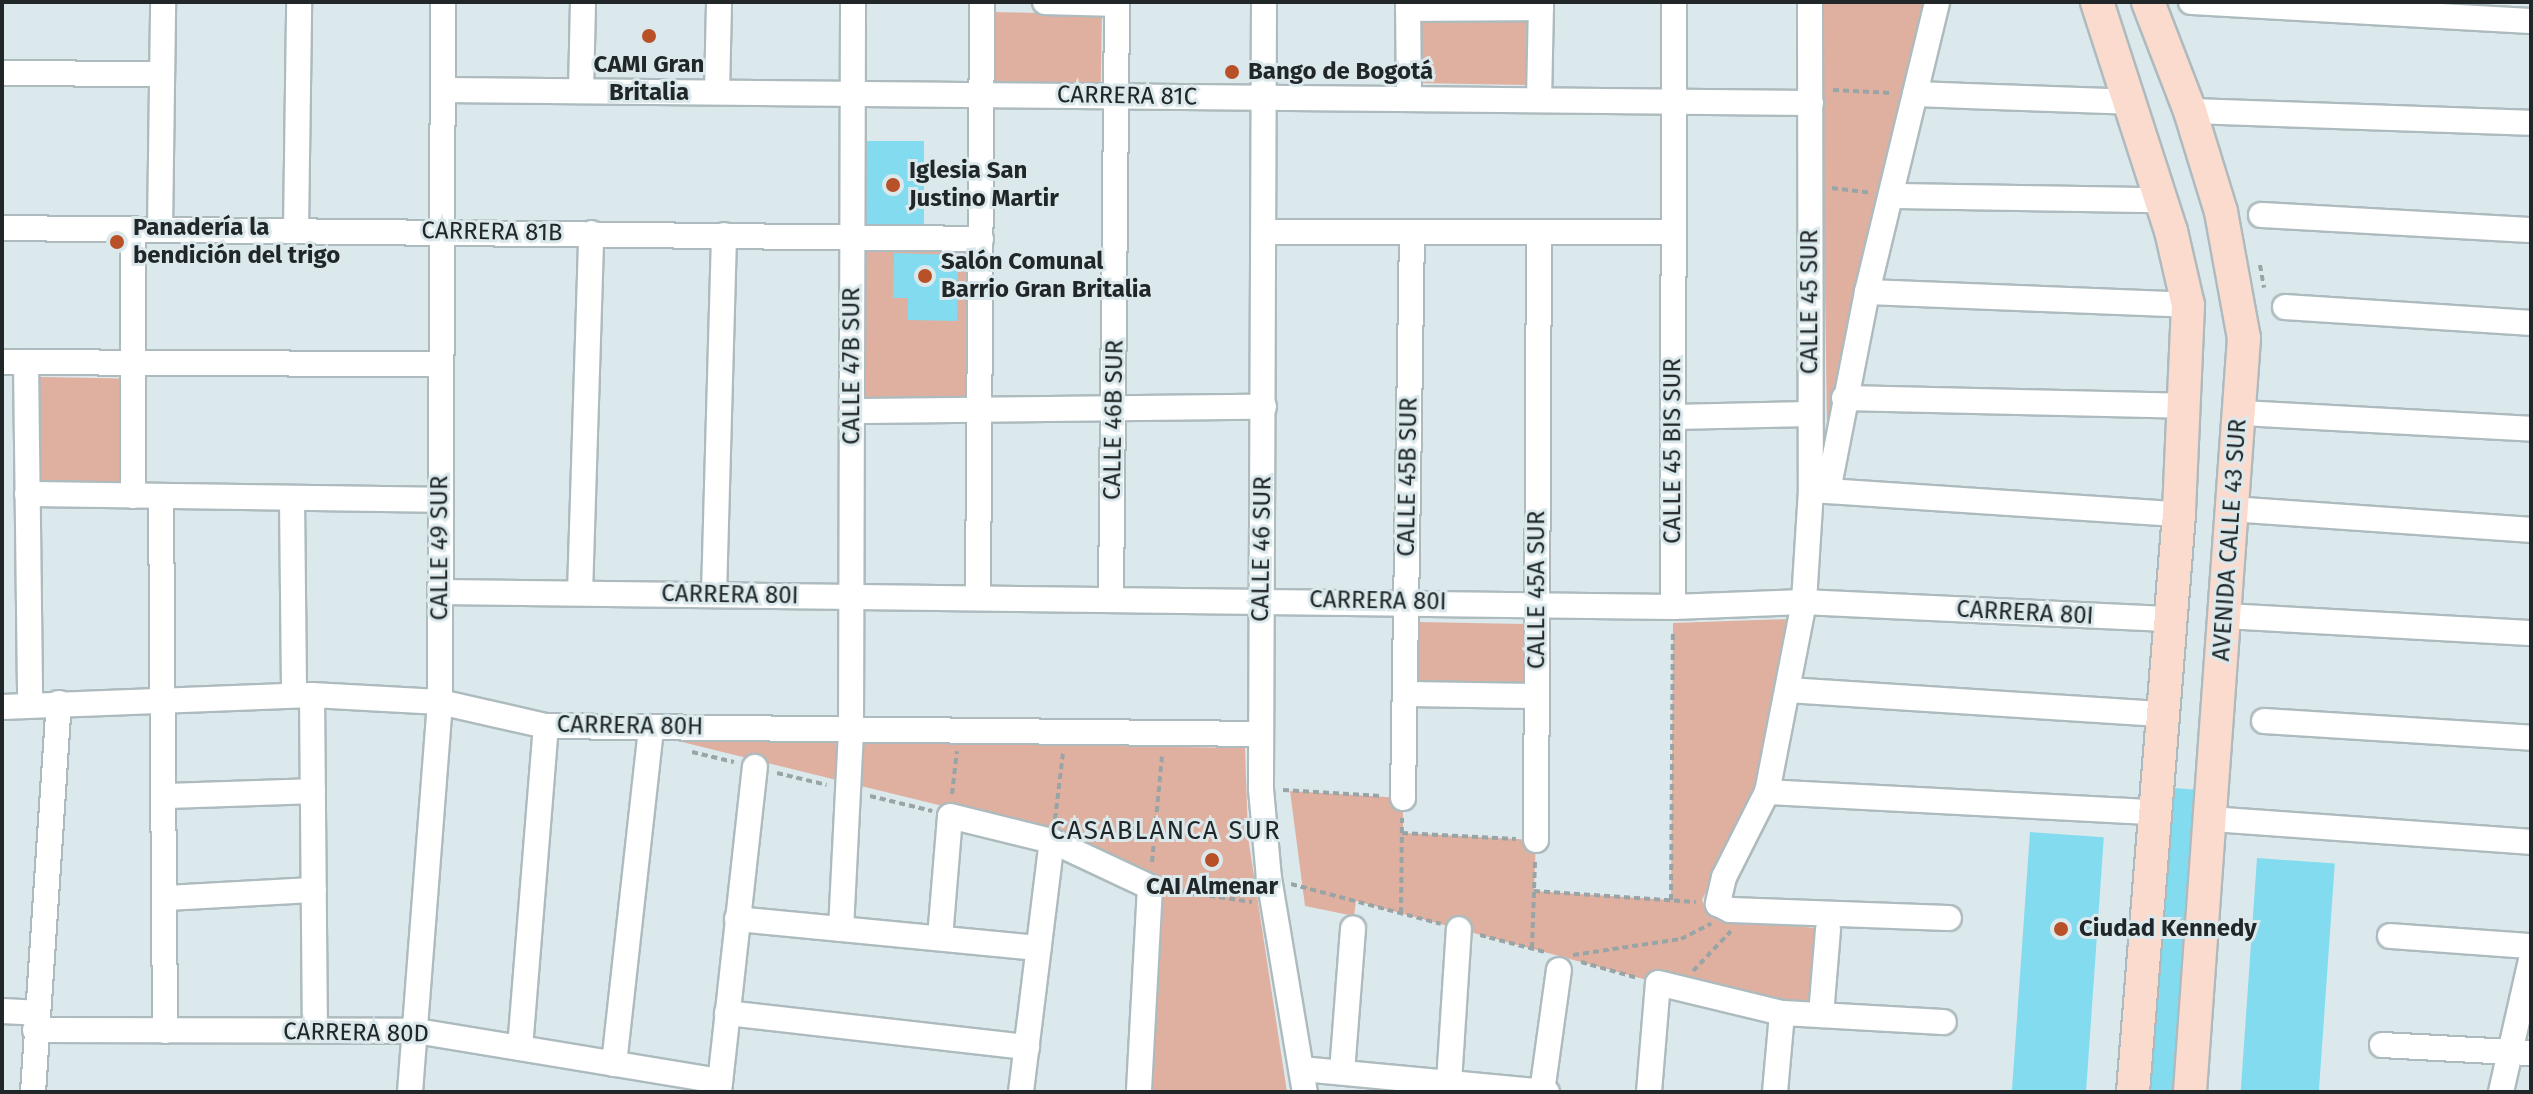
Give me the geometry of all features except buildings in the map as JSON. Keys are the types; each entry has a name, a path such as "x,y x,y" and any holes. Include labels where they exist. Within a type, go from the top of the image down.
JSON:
{"main road":[{"path":"2096,2 2161,200 2188,305 2187,406 2133,1092"},
{"name":"AVENIDA CALLE 43 SUR","path":"2148,2 2190,111 2242,304 2240,413 2190,1092"}],"street":[{"path":"160,229 163,2"},
{"path":"296,230 299,2"},
{"name":"CALLE 49 SUR","path":"410,1092 440,702 443,2"},
{"path":"581,91 583,2"},
{"path":"717,92 719,2"},
{"name":"CALLE 47B SUR","path":"851,729 853,2"},
{"path":"978,597 982,2"},
{"path":"1045,2 1117,3"},
{"name":"CALLE 46 SUR","path":"1264,2 1261,789 1274,905 1303,1080"},
{"name":"CALLE 45 BIS SUR","path":"1673,607 1674,2"},
{"name":"CALLE 45 SUR","path":"1724,907 1724,877 1767,792 1804,602 1819,491 1810,414 1810,2"},
{"path":"1937,2 1893,196 1819,491 2179,514"},
{"path":"2191,2 2531,21"},
{"name":"CALLE 46B SUR","path":"1111,598 1117,3"},
{"path":"1409,99 1408,6 1541,5 1539,100"},
{"path":"2,73 162,74"},
{"name":"CARRERA 81C","path":"443,90 1674,101 1811,96"},
{"path":"1915,94 2129,102"},
{"path":"2190,111 2531,123"},
{"path":"1893,196 2161,200"},
{"path":"2261,215 2531,230"},
{"name":"CARRERA 81B","path":"2,228 981,239"},
{"path":"133,229 133,496"},
{"path":"1264,232 1674,232"},
{"name":"CALLE 45B SUR","path":"1403,798 1412,232"},
{"name":"CALLE 45A SUR","path":"1536,840 1539,232"},
{"path":"580,593 591,233"},
{"path":"714,594 724,235"},
{"path":"1867,292 2188,305"},
{"path":"2285,307 2531,323"},
{"path":"30,704 27,494 14,362 441,364"},
{"path":"1844,398 2187,406"},
{"path":"852,411 1264,407"},
{"path":"2240,413 2531,429"},
{"path":"1673,417 1810,414"},
{"path":"27,494 441,500"},
{"path":"161,496 165,1031"},
{"path":"292,498 303,695 313,791 315,1031"},
{"path":"2232,509 2531,530"},
{"name":"CARRERA 80I","path":"440,592 1260,599 1673,607 1804,602 2171,619"},
{"path":"2224,616 2531,633"},
{"path":"1788,690 2163,714"},
{"path":"1405,694 1536,696"},
{"name":"CARRERA 80H","path":"2,707 303,695 440,702 546,726 651,734 851,729 1261,734"},
{"path":"33,1092 59,703"},
{"path":"2264,721 2531,738"},
{"path":"520,1048 546,726"},
{"path":"841,929 851,729"},
{"path":"614,1064 651,734"},
{"path":"720,1087 755,767"},
{"path":"164,796 313,791"},
{"path":"1767,792 2155,812"},
{"path":"940,938 950,816 1052,841 1150,887 1139,1092"},
{"path":"2211,819 2531,842"},
{"path":"1021,1092 1052,841"},
{"path":"165,898 314,890"},
{"path":"1724,907 1949,918"},
{"path":"737,919 1039,948"},
{"path":"1342,1072 1353,928"},
{"path":"1449,1082 1459,929"},
{"path":"1821,1015 1828,929"},
{"path":"2390,936 2531,946"},
{"path":"2501,1092 2519,1052 2531,960"},
{"path":"1303,1080 1342,1072 1544,1092 1560,963"},
{"path":"1649,1092 1670,986 1782,1013 1944,1022"},
{"name":"CARRERA 80D","path":"2,1011 36,1022 165,1031 417,1031 614,1064 720,1087"},
{"path":"727,1013 1027,1047"},
{"path":"1775,1092 1782,1013"},
{"path":"2382,1045 2519,1052"}],"path":[{"path":"1811,96 1915,94"},
{"path":"1811,185 1893,196"},
{"path":"1671,900 1673,607"},
{"path":"651,734 755,767 950,816 959,730"},
{"path":"1052,841 1066,732"},
{"path":"1164,733 1150,887 1274,905"},
{"path":"1261,789 1403,798 1401,913"},
{"path":"1402,833 1536,840 1532,949"},
{"path":"1534,891 1671,900 1724,907"},
{"path":"1560,963 1681,939 1724,907"},
{"path":"1670,986 1719,939 1765,911"}],"shaded area":[{"path":"1820,2 1937,2 1828,491 1823,160"},
{"path":"992,12 1102,14 1101,87 991,85"},
{"path":"1416,16 1531,18 1530,85 1415,83"},
{"path":"860,249 972,249 972,405 860,405"},
{"path":"39,377 125,379 123,489 37,488"},
{"path":"1791,619 1758,787 1702,900 1707,913 1719,920 1828,929 1822,1002 1781,1006 1658,983 1356,901 1354,916 1305,906 1290,791 1403,798 1403,833 1536,840 1534,891 1671,900 1673,623"},
{"path":"1416,622 1525,624 1524,692 1415,690"},
{"path":"670,739 1245,748 1248,837 1287,1092 1152,1092 1162,879 1048,832"}],"place":[{"name":"CAMI Gran Britalia","path":"649,36"},
{"name":"Bango de Bogotá","path":"1232,72"},
{"name":"Iglesia San Justino Martir","path":"893,185"},
{"name":"Panadería la bendición del trigo","path":"117,242"},
{"name":"Salón Comunal Barrio Gran Britalia","path":"925,276"},
{"name":"CAI Almenar","path":"1212,860"},
{"name":"Ciudad Kennedy","path":"2061,929"}],"district":[{"name":"CASABLANCA SUR","path":"1166,831"}]}
